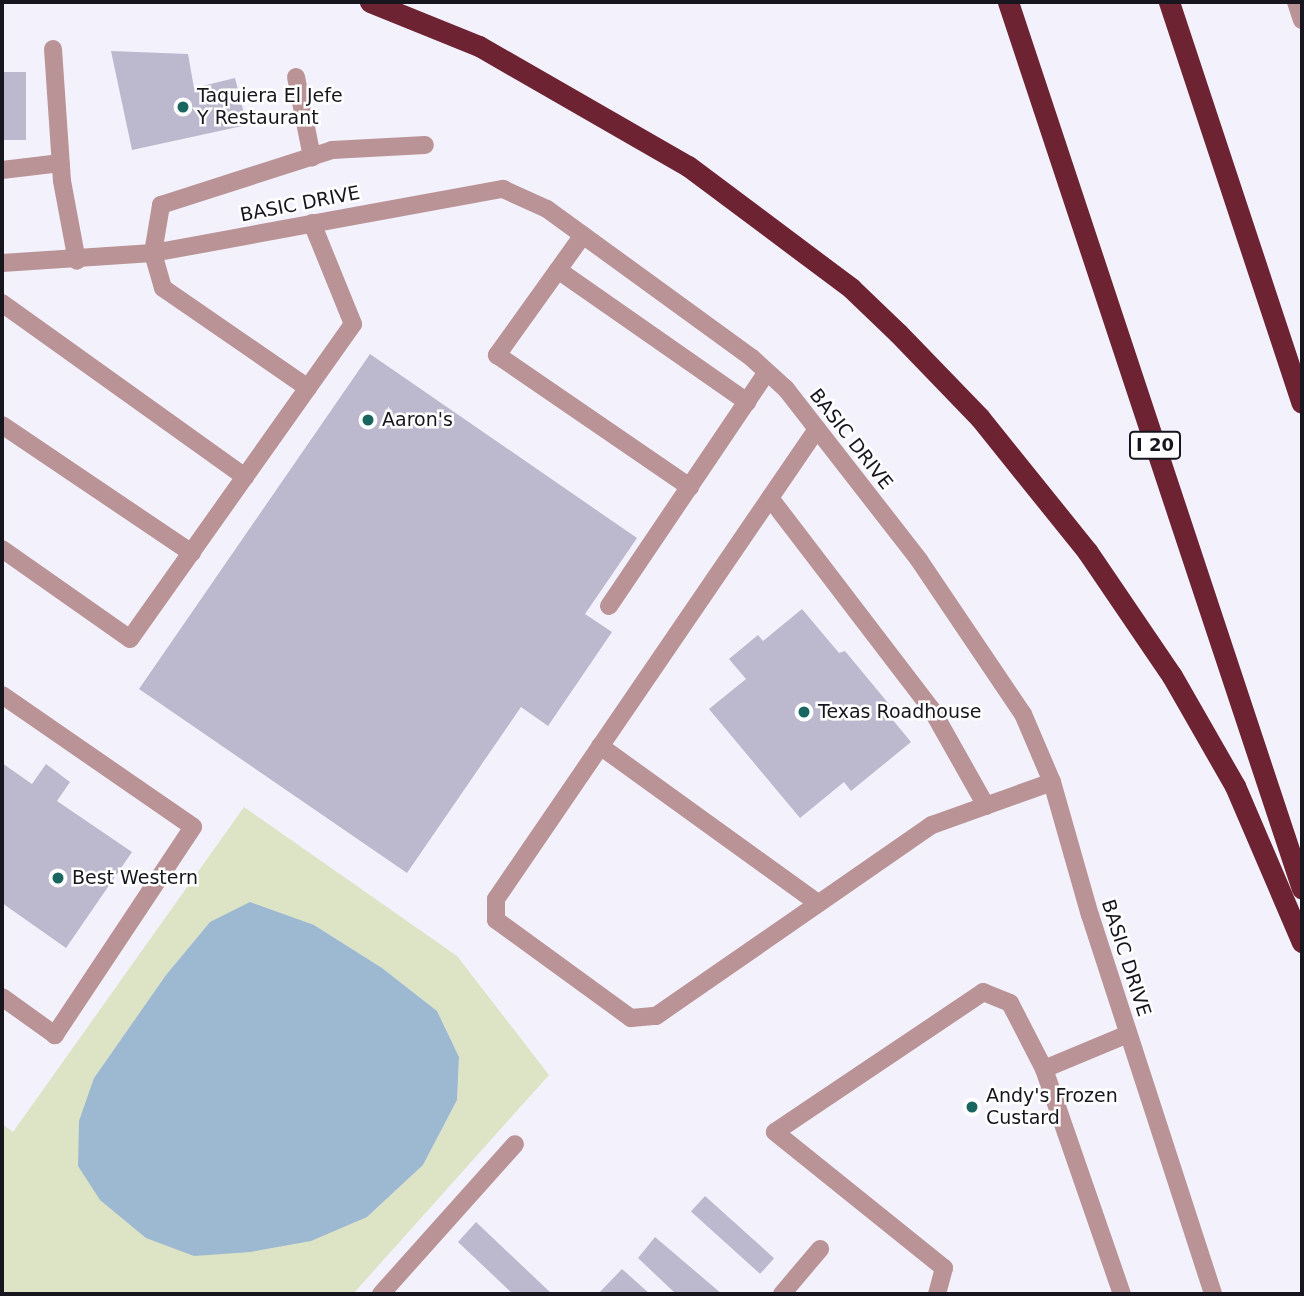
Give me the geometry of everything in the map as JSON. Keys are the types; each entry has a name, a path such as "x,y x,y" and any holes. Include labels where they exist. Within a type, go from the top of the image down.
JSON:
{"highway":[{"path":"370,2 479,46 688,166 851,288 898,333 980,418 1087,551 1172,676 1235,786 1302,942"},
{"name":"I 20","path":"1009,2 1302,889"},
{"path":"1169,2 1302,403"}],"street":[{"path":"1296,2 1302,20"},
{"path":"53,49 61,163 77,261"},
{"path":"296,76 312,157"},
{"path":"308,388 163,288 153,253 161,205 332,150 425,145"},
{"path":"2,170 61,163"},
{"name":"BASIC DRIVE","path":"2,263 77,261 153,253 503,189 527,197 583,235 704,319 767,372 817,429 919,560 1005,683 1052,782 1128,1034 1213,1294"},
{"path":"2,549 131,639 353,324 312,223"},
{"path":"583,235 497,355 690,487"},
{"path":"558,270 747,402"},
{"path":"2,303 245,477"},
{"path":"609,606 767,372"},
{"path":"2,425 192,553"},
{"path":"817,429 496,899 496,919 631,1018 656,1016 932,825 1052,782"},
{"path":"770,498 932,710 986,806"},
{"path":"2,695 192,827 55,1035 2,997"},
{"path":"600,746 818,903"},
{"path":"937,1294 944,1268 775,1132 983,992 1010,1003 1044,1069 1122,1294"},
{"path":"1044,1069 1128,1034"},
{"path":"381,1294 515,1144"},
{"path":"782,1294 820,1249"}],"green space":[{"path":"244,807 457,956 549,1075 353,1294 2,1294 2,1124 13,1132","holes":["210,922 314,925 382,968 437,1011 459,1057 457,1100 423,1165 367,1217 94,1078 166,975"]}],"water":[{"path":"250,902 314,925 382,968 437,1011 459,1057 457,1100 423,1165 367,1217 311,1241 250,1252 194,1256 146,1238 100,1200 78,1166 79,1121 94,1078 166,975 210,922"}],"building":[{"name":"Taquiera El Jefe Y Restaurant","path":"111,51 188,54 194,88 235,78 247,125 132,150"},
{"path":"2,72 26,72 26,140 2,140"},
{"path":"370,354 637,538 585,614 612,632 548,726 521,707 407,873 139,689"},
{"name":"Texas Roadhouse","path":"802,609 839,653 845,651 898,715 892,719 911,742 851,791 844,782 800,818 709,709 746,679 729,659 758,635 763,641"},
{"name":"Best Western","path":"2,763 32,784 46,764 70,782 57,801 132,852 66,948 2,903"},
{"path":"705,1196 774,1258 760,1274 691,1212"},
{"path":"476,1222 552,1294 513,1294 458,1242"},
{"path":"655,1237 722,1294 676,1294 638,1258"},
{"path":"622,1269 650,1294 598,1294"}],"place":[{"name":"Taquiera El Jefe Y Restaurant","path":"183,107"},
{"name":"Aaron's","path":"368,420"},
{"name":"Texas Roadhouse","path":"804,712"},
{"name":"Best Western","path":"58,878"},
{"name":"Andy's Frozen Custard","path":"972,1107"}]}
